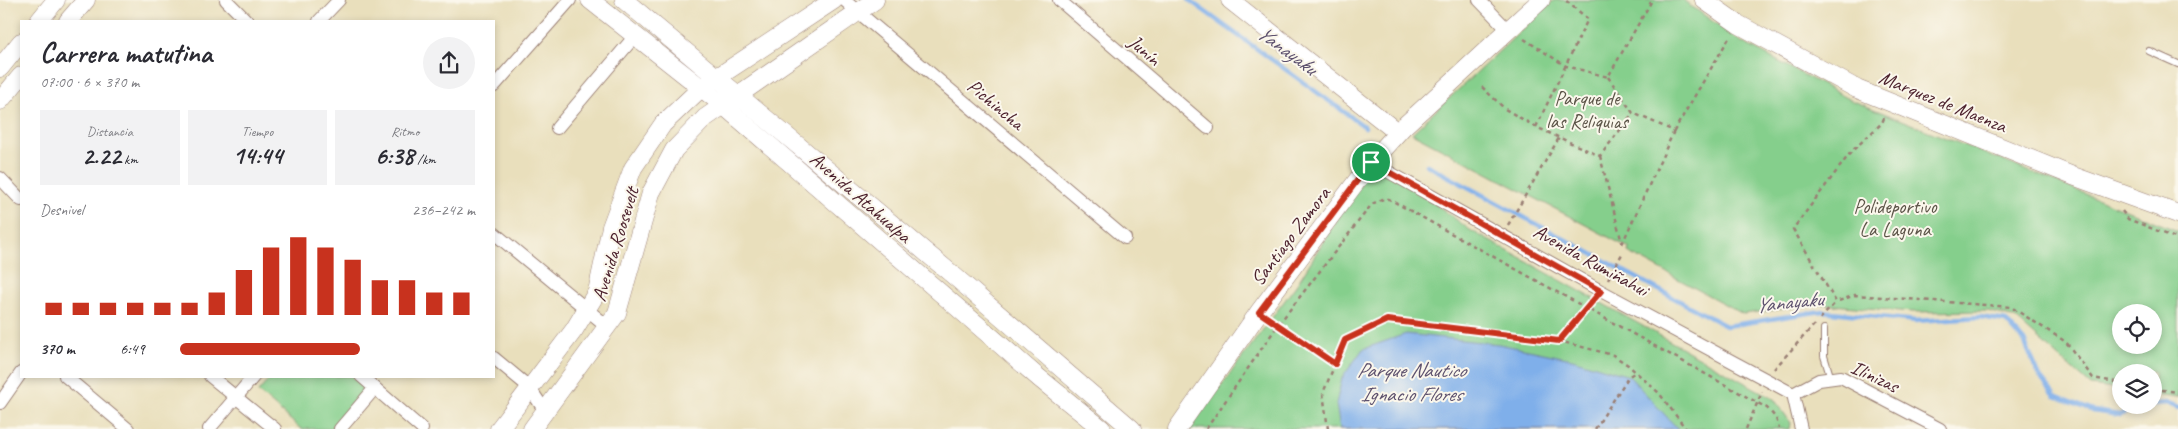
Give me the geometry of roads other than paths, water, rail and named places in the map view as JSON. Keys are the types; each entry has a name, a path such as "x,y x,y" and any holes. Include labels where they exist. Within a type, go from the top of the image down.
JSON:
{"street":[{"path":"40,20 56,0"},
{"path":"69,20 86,0"},
{"path":"226,0 246,20"},
{"path":"320,20 339,0"},
{"path":"495,85 570,0"},
{"name":"Avenida Atahualpa","path":"590,0 723,105 1039,378 1102,429"},
{"name":"Avenida Atahualpa","path":"624,0 718,77 1132,429"},
{"name":"Avenida Roosevelt","path":"499,429 574,330 597,292 611,227 633,168 663,124 701,88 834,0"},
{"name":"Pichincha","path":"844,0 1125,238"},
{"name":"Avenida Roosevelt","path":"532,429 617,313 651,194 674,150 705,118 874,0"},
{"name":"Junín","path":"1058,0 1208,128"},
{"path":"1230,0 1274,29 1398,131"},
{"path":"1249,0 1274,29"},
{"path":"1479,0 1512,32"},
{"name":"Santiago Zamora","path":"1177,429 1259,312 1373,160 1398,131 1512,32 1541,0"},
{"name":"Marquez de Maenza","path":"1704,0 1738,24 1857,89 2073,176 2178,214"},
{"path":"557,128 635,36"},
{"path":"0,68 20,43"},
{"path":"2,94 20,77"},
{"name":"Avenida Rumiñahui","path":"1373,160 1601,291 1793,394"},
{"path":"0,178 20,199"},
{"path":"495,234 607,326"},
{"path":"495,359 529,387 545,410"},
{"path":"0,403 20,374"},
{"name":"Ilinizas","path":"1793,394 1819,380 1841,377 1940,429"},
{"path":"67,378 128,429"},
{"path":"212,378 275,429"},
{"path":"209,429 252,378"},
{"path":"362,378 422,429"},
{"path":"340,429 375,388"},
{"path":"1793,394 1801,429"}],"lane":[{"path":"2149,51 2178,64"},
{"path":"1824,328 1824,356 1831,379"}],"water":[{"name":"Parque Nautico Ignacio Flores","path":"1406,334 1499,344 1572,359 1629,376 1678,429 1340,429 1336,404 1342,378 1363,349"}],"waterway":[{"name":"Yanayaku","path":"1189,0 1365,127"},
{"name":"Yanayaku","path":"1427,165 1726,326 1822,311 1916,321 1980,317 2006,321 2024,341 2040,377 2055,396 2093,411 2112,414"},
{"name":"Yanayaku","path":"2162,403 2178,408"},
{"name":"Yanayaku","path":"2113,414 2122,414"}],"park label":[{"name":"Parque de las Reliquias","path":"1587,110"},
{"name":"Polideportivo La Laguna","path":"1895,218"}]}
